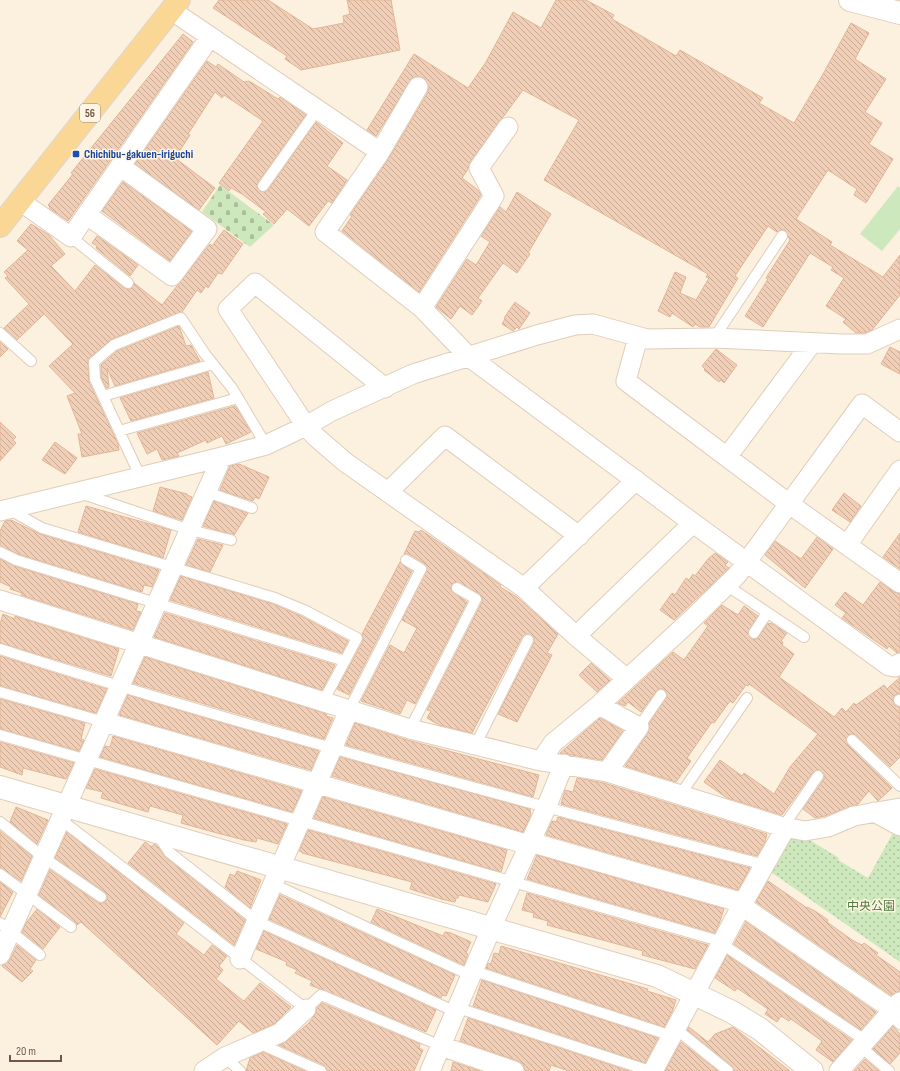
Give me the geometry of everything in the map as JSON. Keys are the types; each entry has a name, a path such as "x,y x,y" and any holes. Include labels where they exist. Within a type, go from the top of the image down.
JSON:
{"main road":[{"name":"56","path":"0,226 175,5"}],"street":[{"path":"850,0 874,3 900,13"},
{"path":"175,5 210,37 380,152"},
{"path":"20,201 72,237 210,37"},
{"path":"418,87 380,152 325,232 422,308 468,356 745,562 889,666 895,667 900,663"},
{"path":"422,308 494,196 479,168 508,127"},
{"path":"87,215 172,276 207,229 120,166"},
{"path":"385,388 255,283 228,309 306,426 316,437 345,462 524,588 576,636 627,679"},
{"path":"4,510 266,445 306,426 332,411 413,374 468,356 575,325 592,324 648,339 714,338 812,343 867,344 898,331"},
{"path":"638,337 626,381 788,503 900,583"},
{"path":"727,457 812,343"},
{"path":"541,761 553,743 599,705 691,620 737,574 862,404 900,432"},
{"path":"388,492 444,436 579,536"},
{"path":"0,955 5,927 26,894 222,457"},
{"path":"846,545 900,470"},
{"path":"524,588 636,480"},
{"path":"576,636 693,523"},
{"path":"0,600 410,729 541,761 607,772 784,827 805,831 828,827 854,816 900,808"},
{"path":"599,705 639,727 607,772"},
{"path":"240,959 349,710"},
{"path":"104,722 316,785 530,843 742,904 895,1013 863,1044 839,1071"},
{"path":"430,1071 564,764"},
{"path":"0,788 63,812 156,832 277,876 492,928 657,976 696,993 760,1029 812,1071"},
{"path":"874,812 900,826"},
{"path":"654,1070 784,827"},
{"path":"204,1071 225,1057 280,1032 306,1009"},
{"path":"441,1046 514,1071"}],"lane":[{"path":"264,186 317,110"},
{"path":"714,338 782,236"},
{"path":"72,237 128,284"},
{"path":"140,476 95,379 94,362 114,345 181,318 238,398 266,445"},
{"path":"0,333 31,361"},
{"path":"103,396 213,364"},
{"path":"119,431 238,398"},
{"path":"78,491 85,496 190,530 231,540"},
{"path":"207,492 252,508"},
{"path":"4,510 42,528 174,566 275,598 306,610 357,638 323,702"},
{"path":"0,552 16,560 345,661"},
{"path":"349,710 421,569 406,560"},
{"path":"726,585 804,637"},
{"path":"410,729 476,599 457,588"},
{"path":"754,633 767,613"},
{"path":"475,746 528,640"},
{"path":"0,649 119,687 546,808 764,865"},
{"path":"0,692 104,722"},
{"path":"639,727 661,695"},
{"path":"680,795 747,698"},
{"path":"0,735 301,820 723,943 863,1044 889,1071"},
{"path":"852,740 900,786"},
{"path":"784,827 818,776"},
{"path":"63,812 240,959 306,1009 321,995 441,1046"},
{"path":"0,822 43,857 101,897"},
{"path":"156,832 169,852 257,921 457,1010 654,1070"},
{"path":"0,874 71,928"},
{"path":"277,876 473,974 674,1032 728,1071"},
{"path":"5,927 40,955"},
{"path":"256,1043 321,1071"},
{"path":"225,1057 240,1071"}],"green space":[{"path":"220,185 274,225 250,247 202,212"},
{"path":"898,186 900,188 900,229 882,251 860,234"},
{"name":"中央公園","path":"894,831 900,833 900,962 768,870 789,836 808,839 839,858 838,860 868,878"}],"building":[{"path":"219,0 268,0 313,29 344,23 343,16 350,14 347,0 391,0 400,50 301,70 285,59 287,56 213,8"},
{"path":"556,0 586,0 614,15 612,19 676,56 680,50 763,98 759,103 794,123 851,23 869,33 855,59 886,79 865,112 882,123 869,144 893,159 866,203 854,195 857,189 828,170 796,219 832,242 830,245 883,277 900,255 900,295 872,330 865,333 856,333 843,322 846,319 826,306 844,278 831,270 833,267 810,253 763,327 745,316 768,279 766,278 790,240 785,230 777,232 768,226 735,276 738,278 709,327 700,327 695,324 693,327 672,313 670,317 658,311 675,272 686,277 680,293 696,300 709,278 706,277 708,274 544,180 579,120 523,90 470,162 468,169 462,178 478,190 481,195 419,292 342,231 352,216 350,215 389,158 428,92 429,87 424,78 418,76 412,78 376,136 367,130 414,54 468,88 486,62 513,12 541,28"},
{"path":"183,34 193,42 68,221 49,208 50,207 48,205 73,174 71,173"},
{"path":"207,61 216,67 218,64 244,82 249,81 278,99 280,97 306,115 258,182 257,188 260,191 265,192 268,190 316,122 343,143 327,166 347,180 332,203 328,201 309,226 287,209 274,224 263,214 266,212 242,194 231,188 229,191 219,183 263,121 224,95 222,98 215,92 188,134 190,135 175,158 215,188 199,210 135,164"},
{"path":"123,182 192,231 170,261 102,211"},
{"path":"517,192 551,214 528,253 530,254 517,273 503,263 478,298 482,301 472,315 460,306 451,319 436,307 467,259 476,265 490,242 481,236 500,207 506,212"},
{"path":"31,224 49,235 65,254 51,266 75,291 95,265 124,288 131,289 134,283 162,305 210,244 212,246 224,230 243,244 222,274 218,273 208,288 206,286 201,293 197,290 182,312 112,339 88,359 89,382 118,444 119,450 82,457 78,434 82,434 67,396 75,393 49,366 73,344 44,314 17,340 4,328 29,304 5,278 8,276 4,272 28,250 17,241"},
{"path":"97,236 138,265 130,276 96,248 97,246 92,243"},
{"path":"515,302 530,313 519,329 517,327 513,331 502,324 505,319 504,318"},
{"path":"179,326 186,346 191,345 200,361 115,386 107,368 109,387 106,388 101,377 101,365 117,351"},
{"path":"0,342 8,349 0,357"},
{"path":"890,347 900,352 900,374 881,364"},
{"path":"716,349 737,365 724,383 721,380 719,382 704,370 705,369 702,366"},
{"path":"208,372 214,398 131,421 120,398"},
{"path":"235,406 251,432 226,444 222,436 207,443 206,440 177,453 179,456 162,460 157,449 147,454 137,433"},
{"path":"0,422 16,437 13,440 16,443 0,461"},
{"path":"55,442 77,458 65,474 42,460"},
{"path":"239,464 269,477 259,499 255,497 253,501 220,490 230,466"},
{"path":"160,487 187,494 192,497 182,520 153,511"},
{"path":"844,493 861,506 850,522 832,510"},
{"path":"214,501 248,513 234,535 203,526"},
{"path":"86,506 171,530 163,558 78,532"},
{"path":"11,520 40,534 159,570 152,587 144,585 142,592 18,554 0,546 0,531 5,521"},
{"path":"421,530 501,585 500,587 517,597 558,634 547,653 552,655 517,722 498,714 534,643 534,637 528,634 522,637 472,733 439,725 427,718 431,711 427,710 482,602 480,594 457,582 452,584 451,591 467,602 415,704 407,700 400,714 361,701 390,645 404,653 417,628 402,620 427,568 424,563 409,554 404,554 415,531 419,532"},
{"path":"900,533 900,569 883,557"},
{"path":"817,537 833,549 805,588 765,555 775,541 801,559"},
{"path":"198,539 223,545 210,572 186,565"},
{"path":"715,553 728,562 725,565 729,568 674,620 660,610 672,593 675,595 686,578 689,580 693,574 695,576 708,559"},
{"path":"0,559 14,566 138,604 136,611 141,612 133,630 21,595 22,593 10,589 11,587 0,582"},
{"path":"400,562 412,571 349,695 337,689 363,641 362,634"},
{"path":"181,576 273,604 303,617 348,641 342,653 170,600"},
{"path":"880,582 894,592 900,594 900,652 897,653 889,646 887,649 842,618 846,613 835,605 845,592 863,605"},
{"path":"722,605 738,615 744,606 758,616 748,632 751,639 757,639 768,623 771,623 787,633 781,641 783,642 782,645 794,654 779,677 834,717 842,708 846,712 854,703 856,705 884,685 887,689 900,677 900,694 895,695 893,699 894,705 900,707 900,757 890,767 856,735 850,734 846,739 848,745 892,788 878,801 869,791 858,804 815,818 803,809 824,779 824,774 819,770 813,772 782,815 727,798 704,782 720,760 742,776 744,773 774,794 790,767 818,734 749,684 748,686 746,685 733,703 730,701 714,723 712,722 687,758 691,761 676,782 625,766 648,733 649,724 667,695 664,689 658,689 641,712 628,702 625,706 618,703 673,652 684,660 708,626 704,623"},
{"path":"165,613 335,665 322,690 154,637"},
{"path":"3,614 15,619 15,616 119,649 111,676 0,643 0,624"},
{"path":"0,656 107,689 96,713 0,686"},
{"path":"145,657 327,714 326,716 333,718 324,739 133,683"},
{"path":"591,663 610,680 597,692 579,675"},
{"path":"128,695 319,751 311,770 119,715"},
{"path":"0,699 85,723 81,739 84,740 79,751 0,729"},
{"path":"600,718 623,731 602,760 560,753"},
{"path":"355,723 407,740 539,775 533,797 346,745"},
{"path":"113,736 302,791 292,812 100,757 105,746 110,747"},
{"path":"0,742 74,763 66,779 23,768 22,775 0,767"},
{"path":"340,757 530,809 531,815 523,832 332,776"},
{"path":"95,769 287,824 278,844 257,838 256,842 244,840 181,823 183,815 150,806 148,812 101,798 103,792 86,788"},
{"path":"577,778 604,783 767,834 765,842 757,856 561,804 565,790 573,792"},
{"path":"323,797 507,850 501,872 314,818"},
{"path":"16,807 48,820 37,844 10,822"},
{"path":"558,817 750,868 738,890 546,835 552,821 556,822"},
{"path":"308,830 496,884 488,902 459,895 455,902 441,899 410,889 412,882 302,853 299,851"},
{"path":"0,831 32,856 21,881 0,868"},
{"path":"67,832 184,923 176,934 204,955 212,945 227,956 219,966 223,970 216,979 241,999 244,1001 260,983 291,1007 274,1024 253,1033 239,1021 217,1045 81,922 77,925 39,895 50,870 97,902 103,903 107,900 107,895 105,892 55,858"},
{"path":"145,842 152,847 154,844 158,847 165,857 245,920 234,945 128,863"},
{"path":"537,855 724,909 719,924 715,933 527,879"},
{"path":"237,871 261,880 250,908 225,887 230,874 235,876"},
{"path":"768,881 807,908 815,911 828,920 827,922 852,940 862,945 864,943 878,953 876,955 900,972 900,991 891,995 756,902"},
{"path":"0,882 13,892 0,917"},
{"path":"527,893 708,945 695,969 642,955 643,951 547,925 548,921 533,917 534,913 522,910"},
{"path":"280,895 455,975 446,996 442,995 441,998 269,919"},
{"path":"37,909 60,927 43,949 22,932 26,923"},
{"path":"377,909 443,936 445,932 451,933 471,942 466,953 468,954 464,965 371,922"},
{"path":"746,922 876,1012 861,1030 734,944"},
{"path":"264,931 436,1010 426,1032 310,985 312,981 295,973 297,970 286,965 287,962 256,949"},
{"path":"17,945 36,960 30,969 33,971 22,982 2,966 10,960"},
{"path":"501,946 648,989 647,991 676,1000 672,1012 664,1027 486,968 488,963 491,964 494,953 499,954"},
{"path":"727,955 852,1040 833,1062 816,1050 822,1041 791,1019 789,1021 781,1016 777,1022 765,1014 768,1009 737,988 735,991 715,978"},
{"path":"482,980 658,1038 645,1063 473,1006"},
{"path":"322,1003 420,1044 419,1048 423,1050 414,1071 327,1071 324,1065 279,1045 287,1041 309,1023 316,1013 317,1008"},
{"path":"468,1018 629,1071 569,1071 551,1065 549,1071 525,1071 523,1064 518,1061 460,1041"},
{"path":"893,1026 900,1034 900,1053 890,1064 873,1049"},
{"path":"689,1027 708,1042 715,1034 733,1027 790,1071 734,1071 732,1066 687,1030"},
{"path":"681,1042 718,1071 665,1071"},
{"path":"263,1052 305,1071 246,1071 250,1058"},
{"path":"865,1059 879,1071 854,1071"},
{"path":"453,1062 480,1071 451,1071"}],"place":[{"name":"Chichibu-gakuen-iriguchi","path":"76,154"}]}
